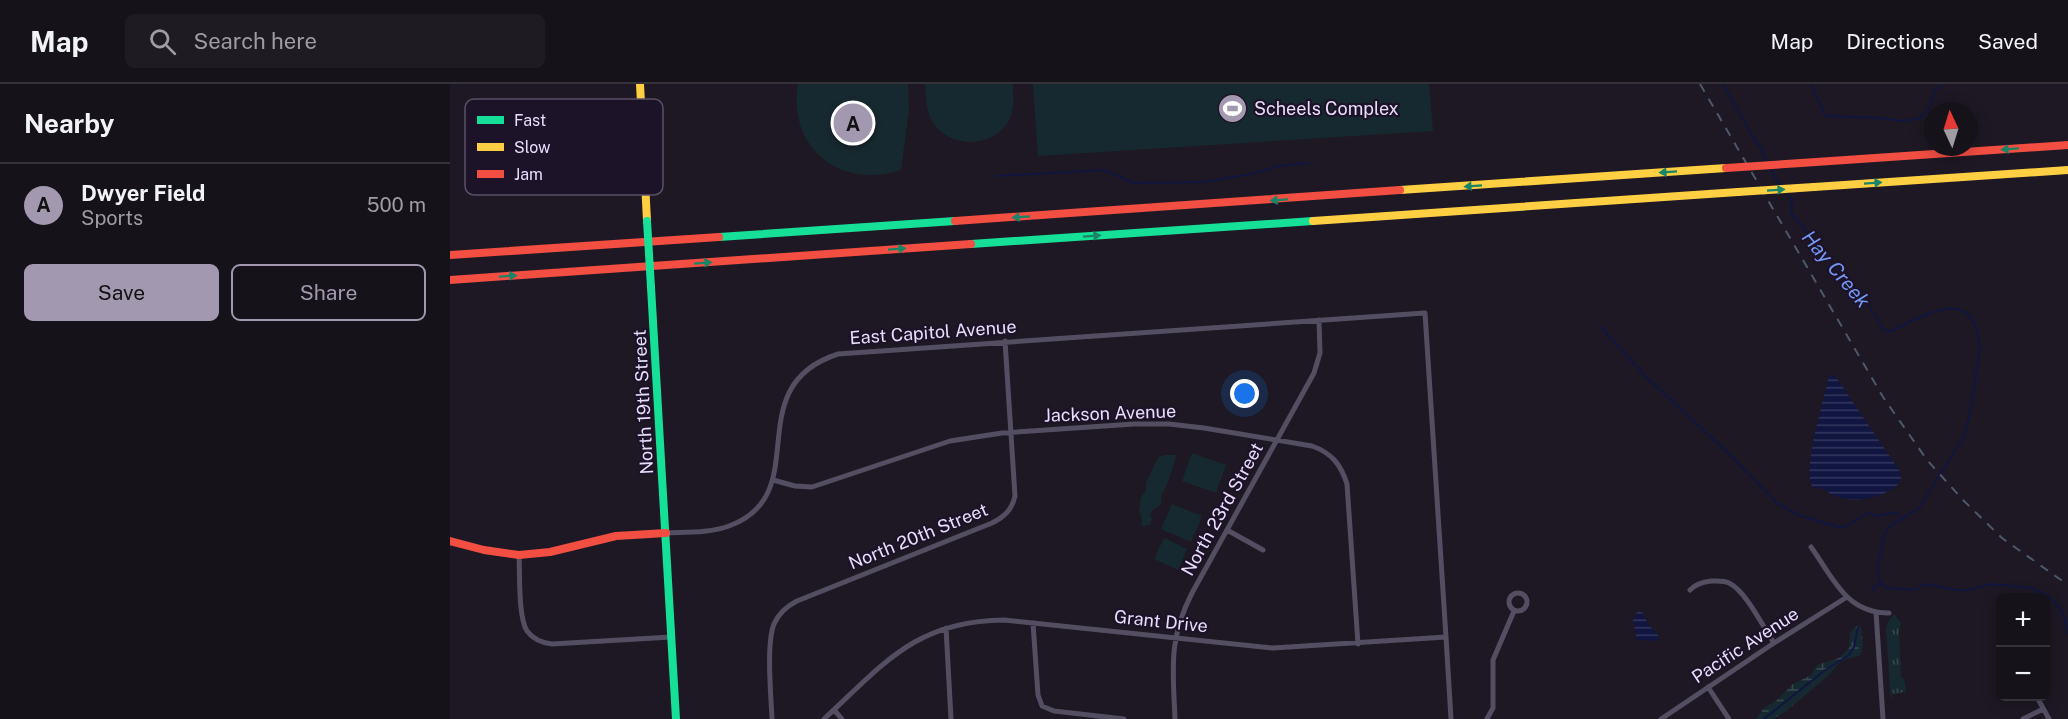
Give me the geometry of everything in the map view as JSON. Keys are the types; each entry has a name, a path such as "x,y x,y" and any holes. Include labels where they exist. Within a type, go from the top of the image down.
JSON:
{"main road":[{"name":"North 19th Street","path":"640,84 641,99"},
{"path":"450,255 2068,145"},
{"path":"450,280 2068,170"},
{"name":"North 19th Street","path":"646,195 676,719"},
{"name":"East Capitol Avenue","path":"450,541 493,552 519,555 550,552 616,536 666,533"}],"street":[{"name":"East Capitol Avenue","path":"666,533 712,530 737,523 758,506 773,480 784,401 795,381 815,363 830,356 846,352 1425,313 1446,637"},
{"name":"North 23rd Street","path":"1175,719 1172,667 1175,638 1186,605 1316,367 1320,347 1319,320"},
{"name":"North 20th Street","path":"772,719 771,638 774,624 781,613 797,601 992,523 1004,516 1012,507 1015,496 1005,341"},
{"name":"Jackson Avenue","path":"773,480 800,487 818,486 950,441 977,435 1134,424 1169,424 1204,428 1312,446 1326,452 1337,461 1347,484 1358,644"},
{"path":"1227,530 1263,550"},
{"path":"1812,547 1847,597 1863,609 1889,613"},
{"path":"519,555 523,621 528,633 536,639 552,644 671,637"},
{"path":"1690,590 1706,581 1724,581 1733,586 1741,594 1774,643"},
{"name":"Pacific Avenue","path":"1660,719 1847,597"},
{"path":"1487,719 1493,708 1493,660 1514,611"},
{"path":"1876,612 1883,719"},
{"name":"Grant Drive","path":"824,719 888,659 914,642 946,628 985,621 1033,622 1273,648 1446,637"},
{"path":"1033,622 1038,694 1042,706 1054,711 1124,719"},
{"path":"946,628 951,719"},
{"path":"1446,637 1450,719"},
{"path":"1708,687 1729,719"},
{"path":"2039,701 2049,719"},
{"path":"2023,719 2043,709"},
{"path":"834,710 842,719"}],"green space":[{"path":"798,84 908,84 909,110 901,170 879,175 858,174 839,168 823,158 810,145 801,127 797,107"},
{"path":"925,84 1013,84 1011,116 1002,129 983,140 973,142 951,138 931,120"},
{"name":"Scheels Complex","path":"1033,84 1429,84 1433,131 1038,156"},
{"path":"1192,453 1226,465 1216,493 1182,481"},
{"path":"1176,455 1161,496 1161,504 1152,511 1150,525 1142,526 1141,513 1139,513 1141,497 1146,490 1146,483 1158,457"},
{"path":"1172,504 1202,516 1191,542 1161,529"},
{"path":"1164,538 1187,549 1178,570 1154,559"},
{"path":"1894,614 1901,623 1899,632 1901,677 1904,679 1906,692 1892,694 1891,702 1886,628"},
{"path":"1857,626 1861,627 1862,638 1862,650 1859,656 1846,659 1838,664 1828,676 1785,712 1773,719 1756,719 1764,708 1776,701 1793,684 1811,675 1817,665 1839,658 1849,648 1850,632"}],"shaded area":[{"path":"1834,374 1901,473 1898,484 1883,494 1863,499 1848,499 1835,496 1823,489 1813,488 1810,468 1814,436 1828,379"},
{"path":"1638,611 1643,613 1648,624 1658,635 1658,641 1637,640 1633,620"}],"waterway":[{"name":"Hay Creek","path":"1723,84 1767,162"},
{"path":"1811,84 1825,116 1903,121 1920,118 1929,109 1935,90 1944,84"},
{"path":"996,176 1105,170 1133,183 1204,182 1251,174 1279,166 1309,163"},
{"name":"Hay Creek","path":"1771,170 1781,185"},
{"name":"Hay Creek","path":"1788,194 1792,202 1791,213 1805,229 1810,242 1820,246 1835,266 1844,273 1885,331 1892,331 1920,317 1948,309 1959,310 1969,316 1976,328 1980,348 1970,414 1963,438 1919,508 1885,532 1878,563 1879,581 1887,588 1915,590 1924,584 1957,590 1968,590 1992,584 2031,588 2047,595 2057,604 2064,615 2068,634"},
{"path":"1601,327 1646,377 1723,448 1777,503 1801,516 1839,527 1847,526 1867,513 1878,516 1896,512 1902,520"},
{"path":"1872,592 1874,587 1880,584"},
{"path":"1764,719 1824,671 1849,655 1854,647 1858,627"}],"railway":[{"path":"1700,84 1883,397 1927,460 2002,538 2068,585"}],"traffic: fast":[{"path":"647,221 651,287"},
{"path":"719,237 955,221"},
{"path":"971,244 1313,221"},
{"path":"651,287 676,719"}],"traffic: slow":[{"path":"640,84 641,99"},
{"path":"1400,190 1726,168"},
{"path":"1814,187 2068,170"},
{"path":"1738,192 1814,187"},
{"path":"1313,221 1738,192"},
{"path":"646,195 647,221"}],"traffic: jam":[{"path":"1801,163 2068,145"},
{"path":"1726,168 1801,163"},
{"path":"955,221 1400,190"},
{"path":"450,255 719,237"},
{"path":"450,280 971,244"},
{"path":"450,541 484,550 519,555 550,552 616,536 666,533"}],"place":[{"name":"Scheels Complex","path":"1233,108"},
{"name":"Dwyer Field","path":"853,123"}]}
